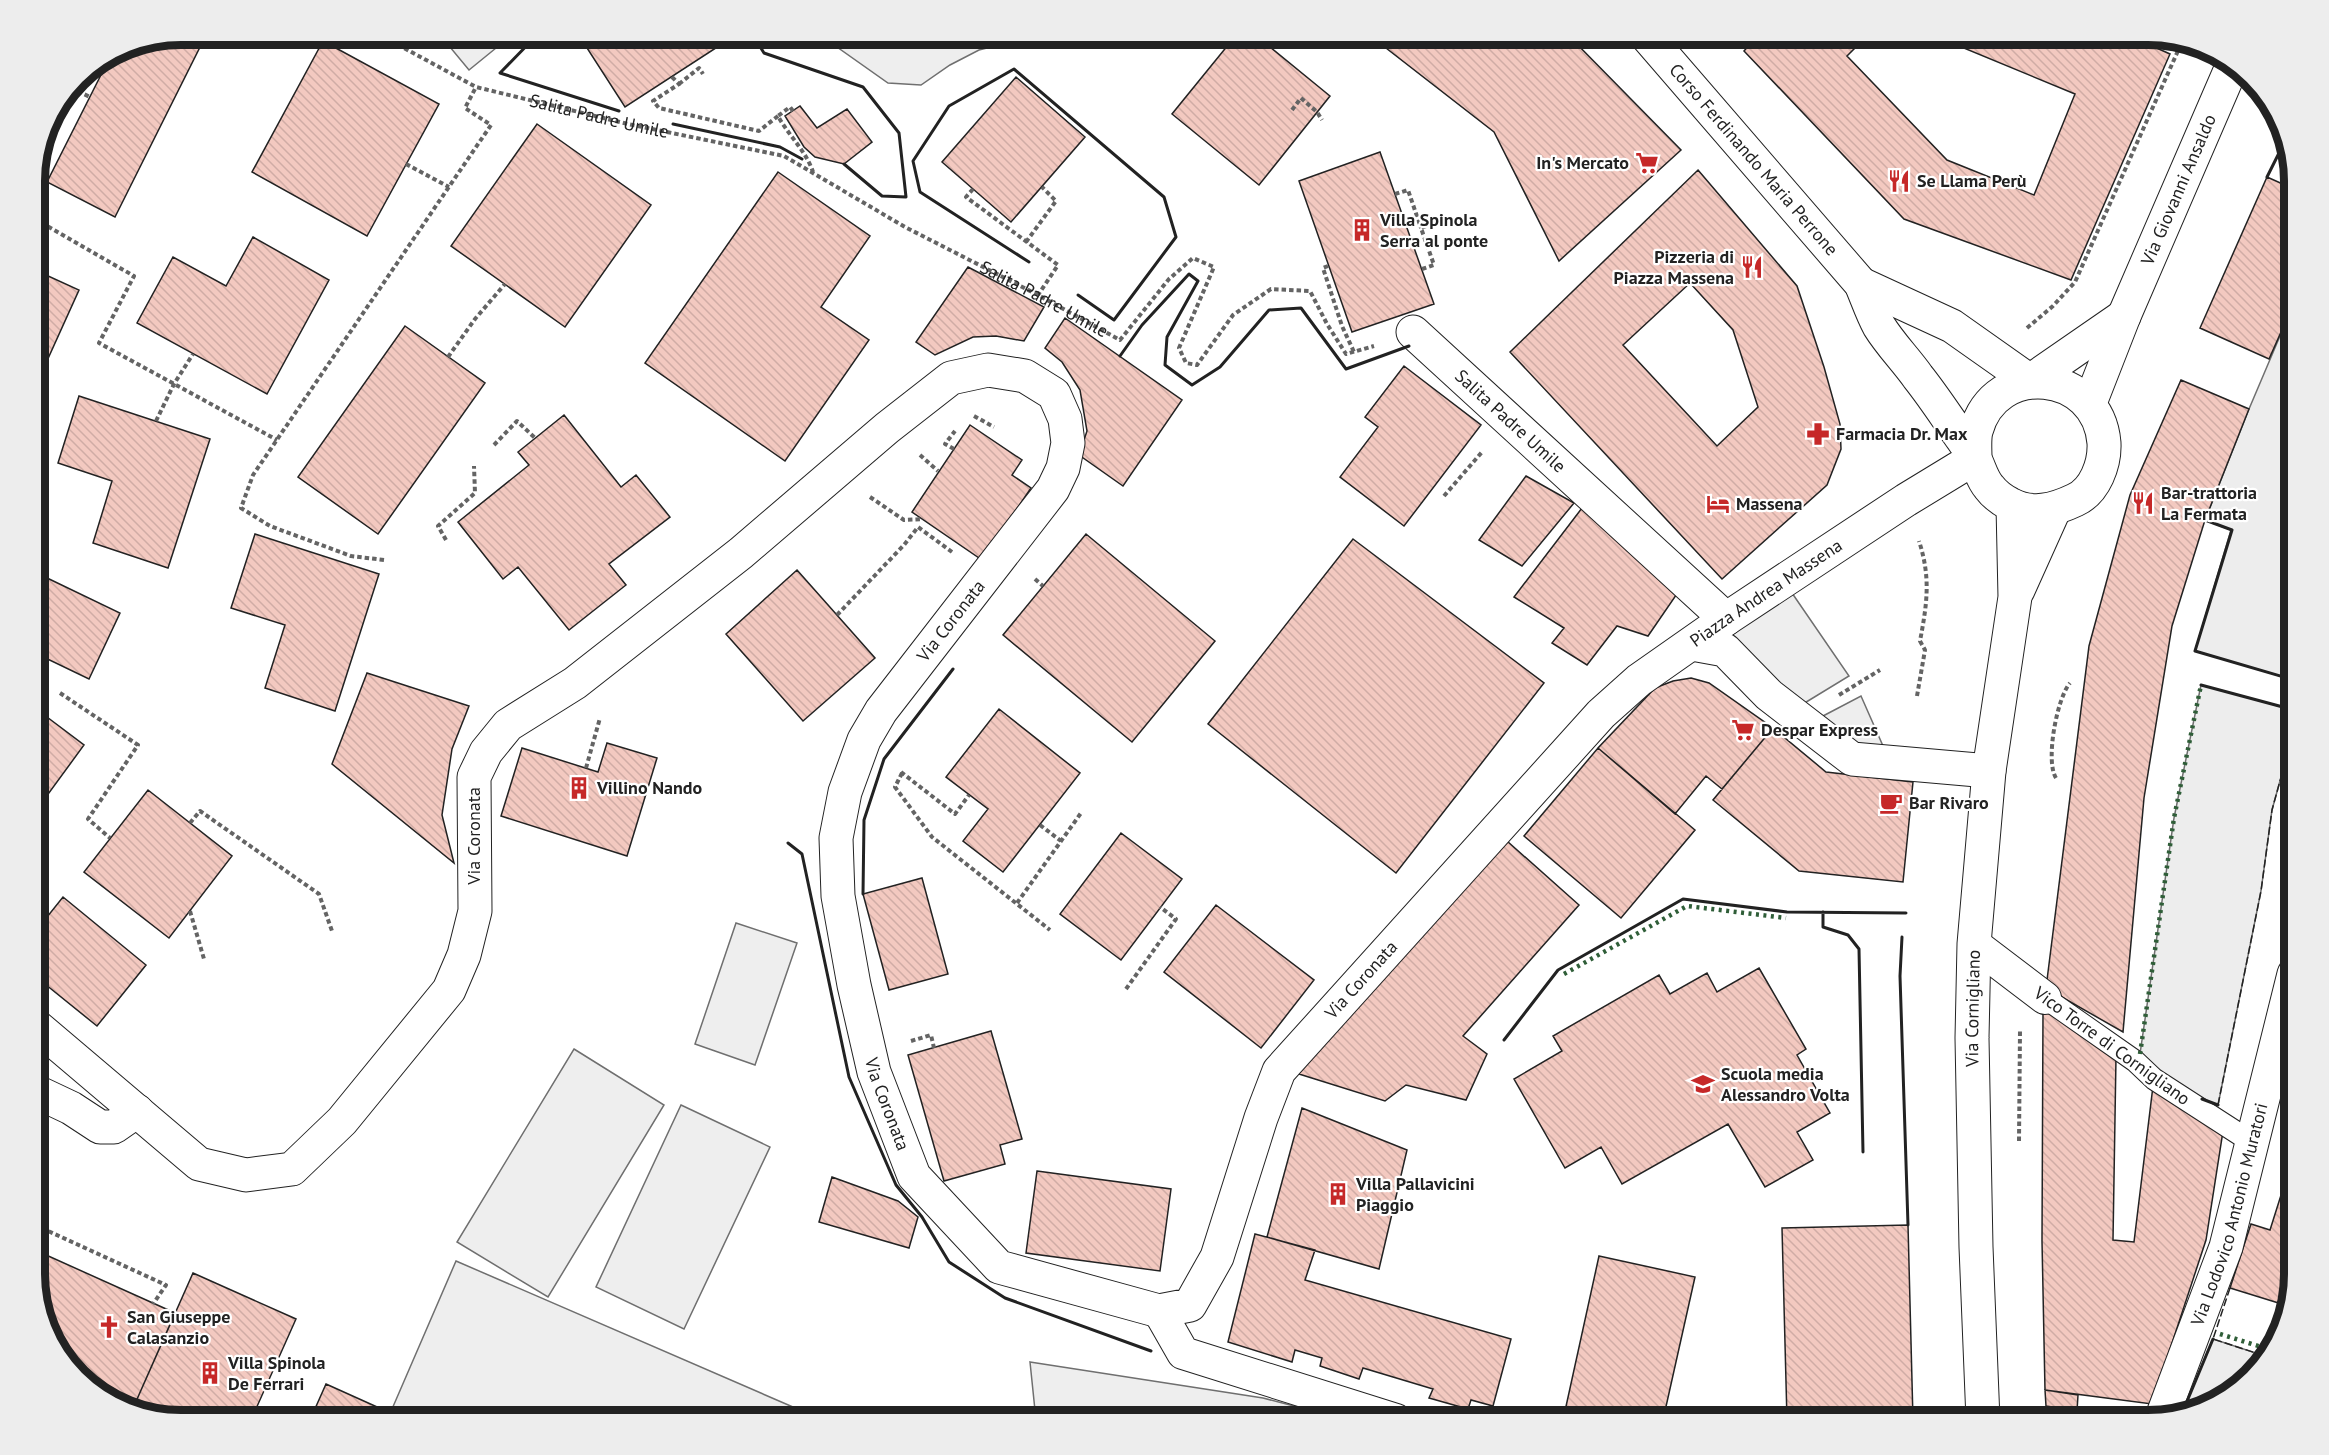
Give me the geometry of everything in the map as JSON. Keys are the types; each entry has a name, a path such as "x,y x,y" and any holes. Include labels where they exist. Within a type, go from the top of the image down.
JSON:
{"street":[{"name":"Corso Ferdinando Maria Perrone","path":"1656,45 1862,284 1880,326 1975,458"},
{"name":"Via Giovanni Ansaldo","path":"2090,403 2124,316 2229,73"},
{"name":"Corso Ferdinando Maria Perrone","path":"1862,284 1952,326 1995,355"},
{"path":"1995,355 2031,381 2063,384 2090,403 2102,427 2104,453 2097,479 2079,499 2055,510 2034,512 2013,506 1999,498 1988,487 1980,473 1975,458 1976,432 1986,407 2006,389 2031,381 2124,316"},
{"name":"Salita Padre Umile","path":"1413,332 1726,619"},
{"name":"Via Coronata","path":"45,1033 199,1164 246,1175 292,1169 342,1121 449,990 464,955 475,910 474,777 486,752 508,725 575,683 741,553 887,428 951,378 988,370 1025,376 1054,394 1065,419 1068,443 1063,468 1053,489 881,711 864,740 845,792 836,838 838,896 854,985 874,1072 914,1176 999,1267 1159,1311 1190,1305 1217,1257 1261,1118 1279,1071 1601,714 1639,681 1692,644"},
{"name":"Piazza Andrea Massena","path":"1692,644 1726,619 1975,458"},
{"name":"Via Cornigliano","path":"1983,1410 1972,1072 1974,944 1989,771 2015,597 2013,506"},
{"name":"Via Cornigliano","path":"2015,597 2055,510"},
{"name":"Piazza Andrea Massena","path":"1692,644 1725,650 1769,695 1852,759 1989,771"},
{"name":"Vico Torre di Cornigliano","path":"1974,944 2045,998"},
{"name":"Via Lodovico Antonio Muratori","path":"2165,1409 2226,1247 2284,1018"},
{"path":"45,1096 71,1108 100,1127 114,1127 137,1111"},
{"path":"1159,1311 1183,1353 1364,1410"}],"lane":[{"name":"Vico Torre di Cornigliano","path":"2045,998 2135,1061 2154,1079 2253,1143"}],"path":[{"name":"Salita Padre Umile","path":"398,45 476,87 628,124 784,156 905,227 1120,340 1169,279 1193,258 1214,267 1179,348 1185,363 1197,365 1233,315 1271,289 1310,291 1346,354 1354,352"},
{"path":"1995,355 2053,306 2075,282 2179,49"},
{"path":"703,74 699,68 653,101 659,108 759,131 790,107 793,111"},
{"path":"672,77 679,84"},
{"path":"384,560 351,556 270,526 241,508 253,475 491,125 465,108 476,87"},
{"path":"78,92 90,97"},
{"path":"1292,110 1301,98 1317,112 1322,120"},
{"path":"778,116 789,135 808,158 814,173"},
{"path":"406,164 449,187"},
{"path":"1026,242 1056,201 1042,187"},
{"path":"974,189 966,197 1058,265 1038,295"},
{"path":"1395,194 1408,190 1434,265 1422,269"},
{"path":"1421,228 1442,220"},
{"path":"45,225 134,276 99,343 277,440"},
{"path":"1329,266 1323,268 1342,326 1354,352 1413,332"},
{"path":"448,357 474,318 505,284"},
{"path":"156,421 174,384 193,354"},
{"path":"968,413 994,427"},
{"path":"494,446 516,421 535,438"},
{"path":"954,449 945,444 957,429"},
{"path":"446,540 438,526 475,493 474,466"},
{"path":"1906,501 1923,553 1928,578 1927,609 1920,641 1925,650 1917,696"},
{"path":"904,520 923,519"},
{"path":"837,615 904,545 918,527 984,580"},
{"path":"2056,778 2052,771 2054,727 2064,690 2070,683"},
{"path":"60,693 138,745 88,819 110,838"},
{"path":"864,740 955,814 969,795"},
{"path":"903,773 896,787 932,837 1050,930"},
{"path":"190,823 200,811 319,894 332,931"},
{"path":"1017,903 1082,813"},
{"path":"1040,825 1061,841"},
{"path":"1126,989 1176,919 1160,907"},
{"path":"190,911 204,960"},
{"path":"45,1229 166,1285 153,1304"}],"shaded area":[{"path":"448,45 500,45 469,70"},
{"path":"834,45 999,45 979,50 950,65 921,85 888,83"},
{"path":"2284,327 2284,677 2195,651 2231,530 2205,520"},
{"path":"1792,593 1849,676 1803,704 1778,684 1731,633"},
{"path":"2201,685 2284,707 2284,766 2272,810 2261,891 2218,1105 2186,1094 2140,1054 2174,818"},
{"path":"1861,696 1883,746 1856,744 1823,716"},
{"path":"736,923 797,943 755,1065 695,1044"},
{"path":"574,1049 664,1105 548,1297 457,1242"},
{"path":"681,1105 770,1147 684,1329 596,1287"},
{"path":"456,1261 800,1410 395,1410 392,1409"},
{"path":"2213,1339 2258,1354 2238,1376 2223,1387 2208,1396 2186,1404"},
{"path":"1030,1362 1263,1398 1309,1410 1035,1410"}],"building":[{"path":"201,45 115,217 47,182 104,70 138,52 164,46"},
{"path":"321,45 330,45 439,104 367,236 252,172"},
{"path":"585,45 720,45 625,107"},
{"path":"1228,45 1267,45 1330,96 1259,185 1172,114"},
{"path":"1382,45 1578,45 1681,150 1559,261 1494,132"},
{"path":"1749,45 1858,45 1847,56 1947,160 2034,195 2075,94 1957,45 2148,45 2170,54 2071,280 1904,219 1744,51"},
{"path":"1016,77 1085,137 1011,222 942,162"},
{"path":"800,106 817,128 847,109 872,142 844,164 815,157 804,147 785,116"},
{"path":"537,124 651,205 565,327 451,246"},
{"name":"Villa Spinola Serra al ponte","path":"1380,152 1434,304 1352,332 1299,181"},
{"path":"1698,170 1797,286 1840,424 1841,449 1827,485 1722,579 1510,352","holes":["1690,283 1733,330 1758,407 1717,446 1623,345"]},
{"path":"778,172 870,236 821,307 869,340 785,461 645,363"},
{"path":"2267,177 2284,185 2284,325 2269,359 2200,328"},
{"path":"253,237 329,280 267,394 137,323 173,257 226,286"},
{"path":"968,267 1044,307 1024,341 996,336 973,337 935,355 916,342"},
{"path":"45,275 79,290 45,365"},
{"path":"1065,318 1182,400 1123,486 1079,455 1087,431 1080,390 1062,362 1045,348"},
{"path":"405,326 485,383 378,534 298,477"},
{"path":"1404,366 1481,425 1404,526 1340,477 1378,427 1365,417"},
{"path":"2181,380 2249,409 2205,520 2172,626 2144,798 2123,1032 2046,988 2089,646 2130,495"},
{"path":"79,396 210,439 168,568 93,543 112,481 58,463"},
{"path":"564,415 621,487 636,475 670,517 609,564 626,585 569,630 518,567 503,579 458,522 529,465 518,452"},
{"path":"970,425 1022,460 1012,475 1031,488 982,560 912,512"},
{"path":"1526,476 1574,503 1522,566 1479,540"},
{"path":"1582,508 1681,588 1648,636 1617,626 1587,665 1552,643 1564,628 1514,597"},
{"path":"255,534 379,574 335,711 265,688 285,625 231,608"},
{"path":"1086,534 1215,641 1132,742 1003,635"},
{"path":"1353,539 1544,683 1396,873 1208,724"},
{"path":"797,570 875,658 803,721 726,634"},
{"path":"45,577 120,613 89,679 45,658"},
{"path":"367,673 469,706 452,749 442,815 454,863 332,764"},
{"path":"1691,678 1709,683 1773,728 1722,789 1706,776 1675,814 1598,748 1655,688 1673,681"},
{"path":"999,709 1080,773 1003,872 963,841 988,809 946,777"},
{"path":"45,716 84,745 45,798"},
{"path":"1773,728 1826,772 1913,782 1903,882 1799,871 1713,800"},
{"name":"Villino Nando","path":"607,743 657,758 627,856 501,816 522,748 598,772"},
{"path":"1598,748 1695,830 1621,918 1524,836"},
{"path":"148,790 232,856 169,938 84,872"},
{"path":"1121,833 1182,879 1121,960 1060,914"},
{"path":"1507,841 1579,905 1463,1036 1487,1054 1466,1100 1406,1085 1385,1101 1299,1074 1305,1061"},
{"path":"922,878 948,974 889,990 863,894"},
{"path":"63,897 146,965 97,1026 45,984 45,920"},
{"path":"1216,905 1314,980 1261,1048 1164,972"},
{"path":"1759,968 1806,1049 1797,1055 1830,1113 1797,1132 1813,1160 1765,1187 1728,1124 1622,1184 1601,1147 1565,1168 1514,1079 1562,1051 1553,1036 1659,975 1670,994 1707,973 1717,992"},
{"path":"2043,1011 2054,1011 2116,1057 2113,1240 2134,1242 2153,1086 2223,1131 2206,1240 2152,1404 2045,1390 2042,1241"},
{"path":"991,1031 1022,1139 1000,1145 1005,1164 944,1181 908,1055"},
{"name":"Villa Pallavicini Piaggio","path":"1302,1108 1407,1150 1379,1269 1267,1237"},
{"path":"1037,1171 1171,1189 1160,1271 1026,1253"},
{"path":"832,1177 898,1201 918,1217 909,1248 819,1222"},
{"path":"2284,1186 2284,1274 2280,1304 2230,1288 2251,1224 2270,1230"},
{"path":"1908,1225 1913,1410 1787,1410 1782,1228"},
{"path":"1255,1234 1315,1250 1305,1280 1511,1339 1493,1406 1471,1400 1468,1409 1429,1398 1433,1389 1363,1368 1359,1379 1320,1366 1322,1358 1295,1350 1292,1362 1228,1342"},
{"name":"San Giuseppe Calasanzio","path":"45,1254 175,1313 136,1402 121,1396 91,1376 63,1342 55,1326 48,1300 45,1282"},
{"path":"1599,1256 1695,1277 1665,1410 1565,1410"},
{"name":"Villa Spinola De Ferrari","path":"193,1273 296,1319 255,1410 164,1409 136,1402"},
{"path":"326,1384 384,1410 314,1410"},
{"path":"2045,1390 2078,1395 2077,1410 2046,1406"},
{"path":"2046,1406 2071,1410 2046,1410"}],"hedge":[{"path":"2140,1054 2174,818 2201,685"},
{"path":"1564,974 1687,906 1786,918"},
{"path":"2220,1334 2262,1347"}],"fence":[{"path":"2218,1105 2261,891 2272,810 2284,766"},
{"path":"2230,1288 2213,1339 2258,1354"}],"wall":[{"path":"527,45 500,73 619,111"},
{"path":"759,45 764,53 863,87 899,133 906,197 882,196 844,164"},
{"path":"1029,262 920,192 913,161 949,106 1014,69 1164,197 1176,237 1114,320 1078,295"},
{"path":"673,124 780,147 802,159"},
{"path":"2267,177 2280,151"},
{"path":"1120,356 1142,325 1189,274 1198,281 1167,337 1165,365 1192,385 1220,367 1269,310 1301,308 1346,369 1409,346"},
{"path":"2205,520 2232,530 2195,651 2284,677"},
{"path":"863,894 864,820 884,759 953,669"},
{"path":"2201,685 2284,707"},
{"path":"788,843 802,854 849,1077 896,1185 922,1217 949,1262 1005,1298 1151,1351"},
{"path":"1504,1040 1558,970 1683,899 1787,912 1906,913"},
{"path":"1823,912 1823,927 1848,935 1859,949 1863,1152"},
{"path":"1902,937 1900,976 1908,1225"},
{"path":"2202,1099 2218,1105"},
{"path":"2186,1404 2213,1339"}],"place":[{"name":"In's Mercato","path":"1647,163"},
{"name":"Se Llama Perù","path":"1899,181"},
{"name":"Villa Spinola Serra al ponte","path":"1362,230"},
{"name":"Pizzeria di Piazza Massena","path":"1752,267"},
{"name":"Farmacia Dr. Max","path":"1818,434"},
{"name":"Bar-trattoria La Fermata","path":"2143,503"},
{"name":"Massena","path":"1718,504"},
{"name":"Despar Express","path":"1743,730"},
{"name":"Villino Nando","path":"579,788"},
{"name":"Bar Rivaro","path":"1891,803"},
{"name":"Scuola media Alessandro Volta","path":"1703,1084"},
{"name":"Villa Pallavicini Piaggio","path":"1338,1194"},
{"name":"San Giuseppe Calasanzio","path":"109,1327"},
{"name":"Villa Spinola De Ferrari","path":"210,1373"}]}
